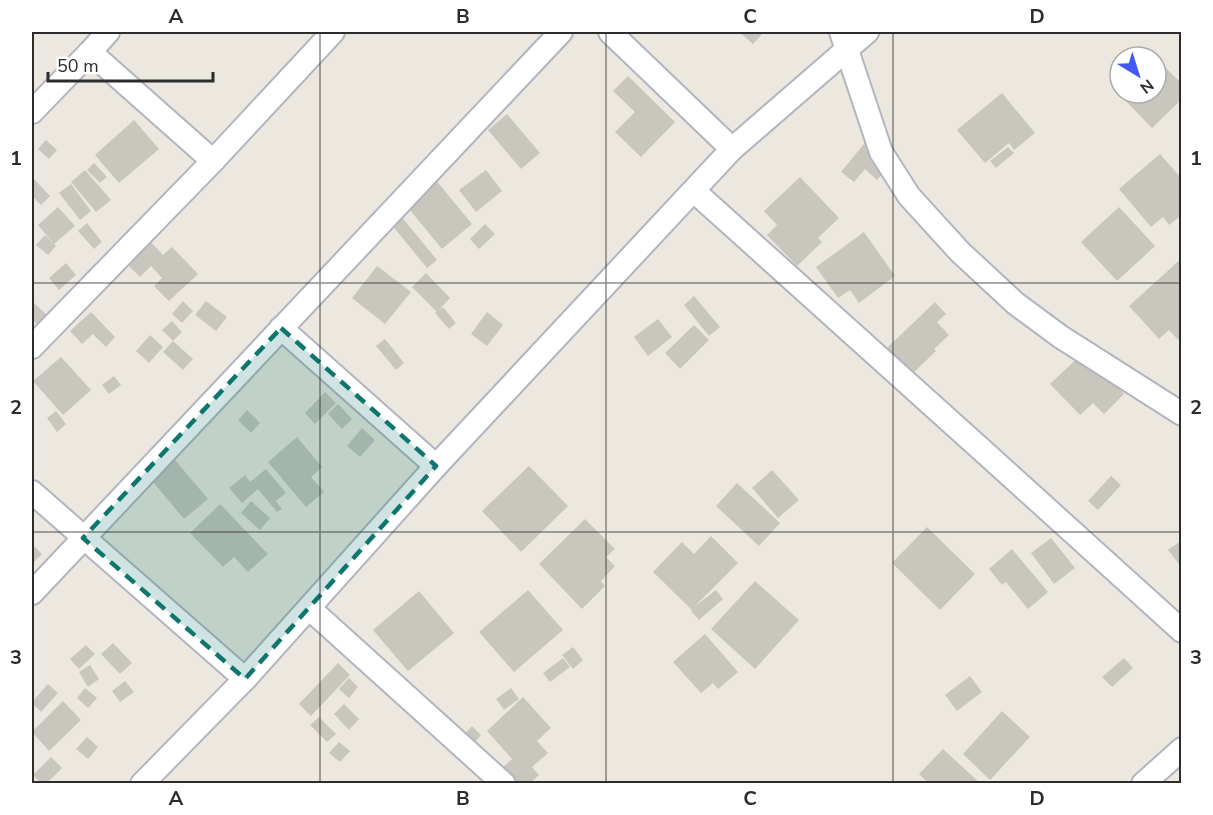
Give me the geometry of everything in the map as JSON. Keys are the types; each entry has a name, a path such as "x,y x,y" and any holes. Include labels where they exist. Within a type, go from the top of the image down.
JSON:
{"street":[{"path":"35,100 90,52 108,32"},
{"path":"32,347 213,161 333,32"},
{"path":"32,593 561,32"},
{"path":"610,32 732,149"},
{"path":"142,783 245,679 436,466 732,149 844,40 867,32"},
{"path":"844,40 882,152 909,196 960,252 1015,303 1061,337 1182,414"},
{"path":"90,52 213,161"},
{"path":"694,191 1182,631"},
{"path":"281,328 436,466"},
{"path":"32,492 245,679"},
{"path":"309,608 504,783"},
{"path":"1143,783 1182,749"}],"highlighted area":[{"path":"281,328 436,466 245,679 83,538"}],"building":[{"path":"739,32 764,32 753,44"},
{"path":"1168,70 1182,84 1182,99 1152,128 1130,105 1168,105"},
{"path":"628,76 675,122 641,157 615,132 635,112 613,91"},
{"path":"1002,93 1035,133 1014,150 1009,143 985,163 957,130"},
{"path":"507,114 540,153 521,169 488,130"},
{"path":"134,120 159,149 119,183 95,155"},
{"path":"868,139 893,161 877,180 865,169 854,182 841,172"},
{"path":"46,140 57,150 49,159 38,149"},
{"path":"1008,147 1014,153 996,168 990,161"},
{"path":"1160,154 1182,179 1182,215 1169,225 1163,217 1151,227 1119,189"},
{"path":"94,163 107,177 100,183 87,170"},
{"path":"85,170 111,200 96,212 71,182"},
{"path":"486,170 502,191 476,212 459,190"},
{"path":"32,177 50,196 41,205 32,196"},
{"path":"800,177 839,218 818,238 822,242 797,266 767,235 777,225 764,211"},
{"path":"435,179 472,224 442,249 405,204"},
{"path":"71,184 91,211 80,220 59,193"},
{"path":"58,207 75,226 54,244 38,225"},
{"path":"1119,207 1155,246 1117,281 1081,242"},
{"path":"401,216 437,260 427,268 391,224"},
{"path":"87,223 102,242 94,249 78,231"},
{"path":"485,224 495,234 479,249 470,239"},
{"path":"864,232 895,276 859,303 850,290 838,298 816,267"},
{"path":"45,235 56,246 48,255 36,245"},
{"path":"151,242 163,255 172,247 198,274 169,301 154,286 162,278 151,266 140,277 127,264"},
{"path":"1182,258 1182,344 1169,330 1159,339 1129,306"},
{"path":"66,263 76,275 59,290 49,278"},
{"path":"377,266 411,292 385,324 352,298"},
{"path":"426,273 450,298 437,312 412,287"},
{"path":"694,296 720,327 709,336 684,305"},
{"path":"32,301 49,317 40,327 32,319"},
{"path":"183,301 193,311 182,323 172,314"},
{"path":"206,301 227,317 216,331 195,315"},
{"path":"935,302 946,314 937,322 949,335 912,374 887,348"},
{"path":"443,307 456,323 449,329 435,313"},
{"path":"91,312 115,337 106,347 93,334 82,344 70,331"},
{"path":"487,312 503,325 487,346 471,334"},
{"path":"658,319 672,337 648,356 634,337"},
{"path":"172,321 182,332 173,341 162,330"},
{"path":"694,325 709,340 680,369 665,353"},
{"path":"150,335 163,347 149,363 136,351"},
{"path":"385,339 404,363 396,370 376,346"},
{"path":"173,341 193,359 183,370 163,352"},
{"path":"1084,352 1124,394 1104,414 1093,403 1080,415 1050,384"},
{"path":"61,357 91,390 63,415 33,381"},
{"path":"114,376 121,385 109,394 102,385"},
{"path":"325,392 336,403 315,424 305,413"},
{"path":"338,404 352,419 342,429 328,414"},
{"path":"247,410 260,423 251,433 238,420"},
{"path":"56,411 66,424 57,432 47,418"},
{"path":"362,428 375,440 360,457 347,446"},
{"path":"297,437 322,467 311,477 324,492 306,507 268,462"},
{"path":"170,454 208,499 184,519 148,476"},
{"path":"529,466 568,506 521,552 482,511"},
{"path":"266,469 286,493 276,501 282,509 277,512 258,489 242,503 229,488 245,475 250,482"},
{"path":"772,470 799,500 778,518 752,488"},
{"path":"1111,476 1121,485 1098,510 1088,501"},
{"path":"737,483 780,523 759,546 716,506"},
{"path":"251,501 270,518 260,530 241,513"},
{"path":"220,504 268,554 248,572 234,557 223,567 190,533"},
{"path":"585,519 615,549 606,557 615,566 601,581 605,586 582,609 539,564"},
{"path":"927,527 975,574 940,610 892,563"},
{"path":"711,536 738,563 694,607 716,590 723,599 699,620 692,610 653,572 682,542 694,554"},
{"path":"1051,538 1075,568 1054,584 1031,553"},
{"path":"1182,540 1182,568 1168,550"},
{"path":"32,544 42,554 32,564"},
{"path":"1012,549 1048,592 1028,609 1006,582 1002,585 989,569"},
{"path":"755,581 799,620 755,669 711,629"},
{"path":"528,590 563,630 514,672 479,632"},
{"path":"419,591 454,633 408,671 373,630"},
{"path":"705,634 738,672 718,689 713,683 701,693 673,662"},
{"path":"113,643 132,663 120,674 101,654"},
{"path":"86,645 95,654 79,669 70,659"},
{"path":"573,647 583,660 573,669 562,655"},
{"path":"563,658 570,667 550,682 543,673"},
{"path":"1124,658 1133,668 1112,687 1102,677"},
{"path":"338,663 350,675 311,716 299,704"},
{"path":"90,665 99,679 88,687 79,672"},
{"path":"970,676 982,692 957,711 945,695"},
{"path":"349,678 358,687 349,698 339,689"},
{"path":"125,681 134,692 120,702 112,691"},
{"path":"48,684 58,693 41,712 32,702"},
{"path":"85,688 97,698 88,708 77,698"},
{"path":"511,688 519,699 504,710 496,699"},
{"path":"523,697 551,728 537,741 548,753 532,767 539,775 529,784 513,784 501,769 512,759 487,731"},
{"path":"63,701 81,720 49,751 32,732"},
{"path":"344,704 359,719 349,730 334,714"},
{"path":"1002,711 1030,737 990,780 963,754"},
{"path":"319,717 336,734 327,742 310,725"},
{"path":"472,726 481,735 469,749 459,740"},
{"path":"87,737 98,747 88,759 76,749"},
{"path":"339,742 350,751 340,762 329,753"},
{"path":"943,749 981,784 929,784 919,774"},
{"path":"51,757 62,768 46,784 41,784 33,775"}]}
